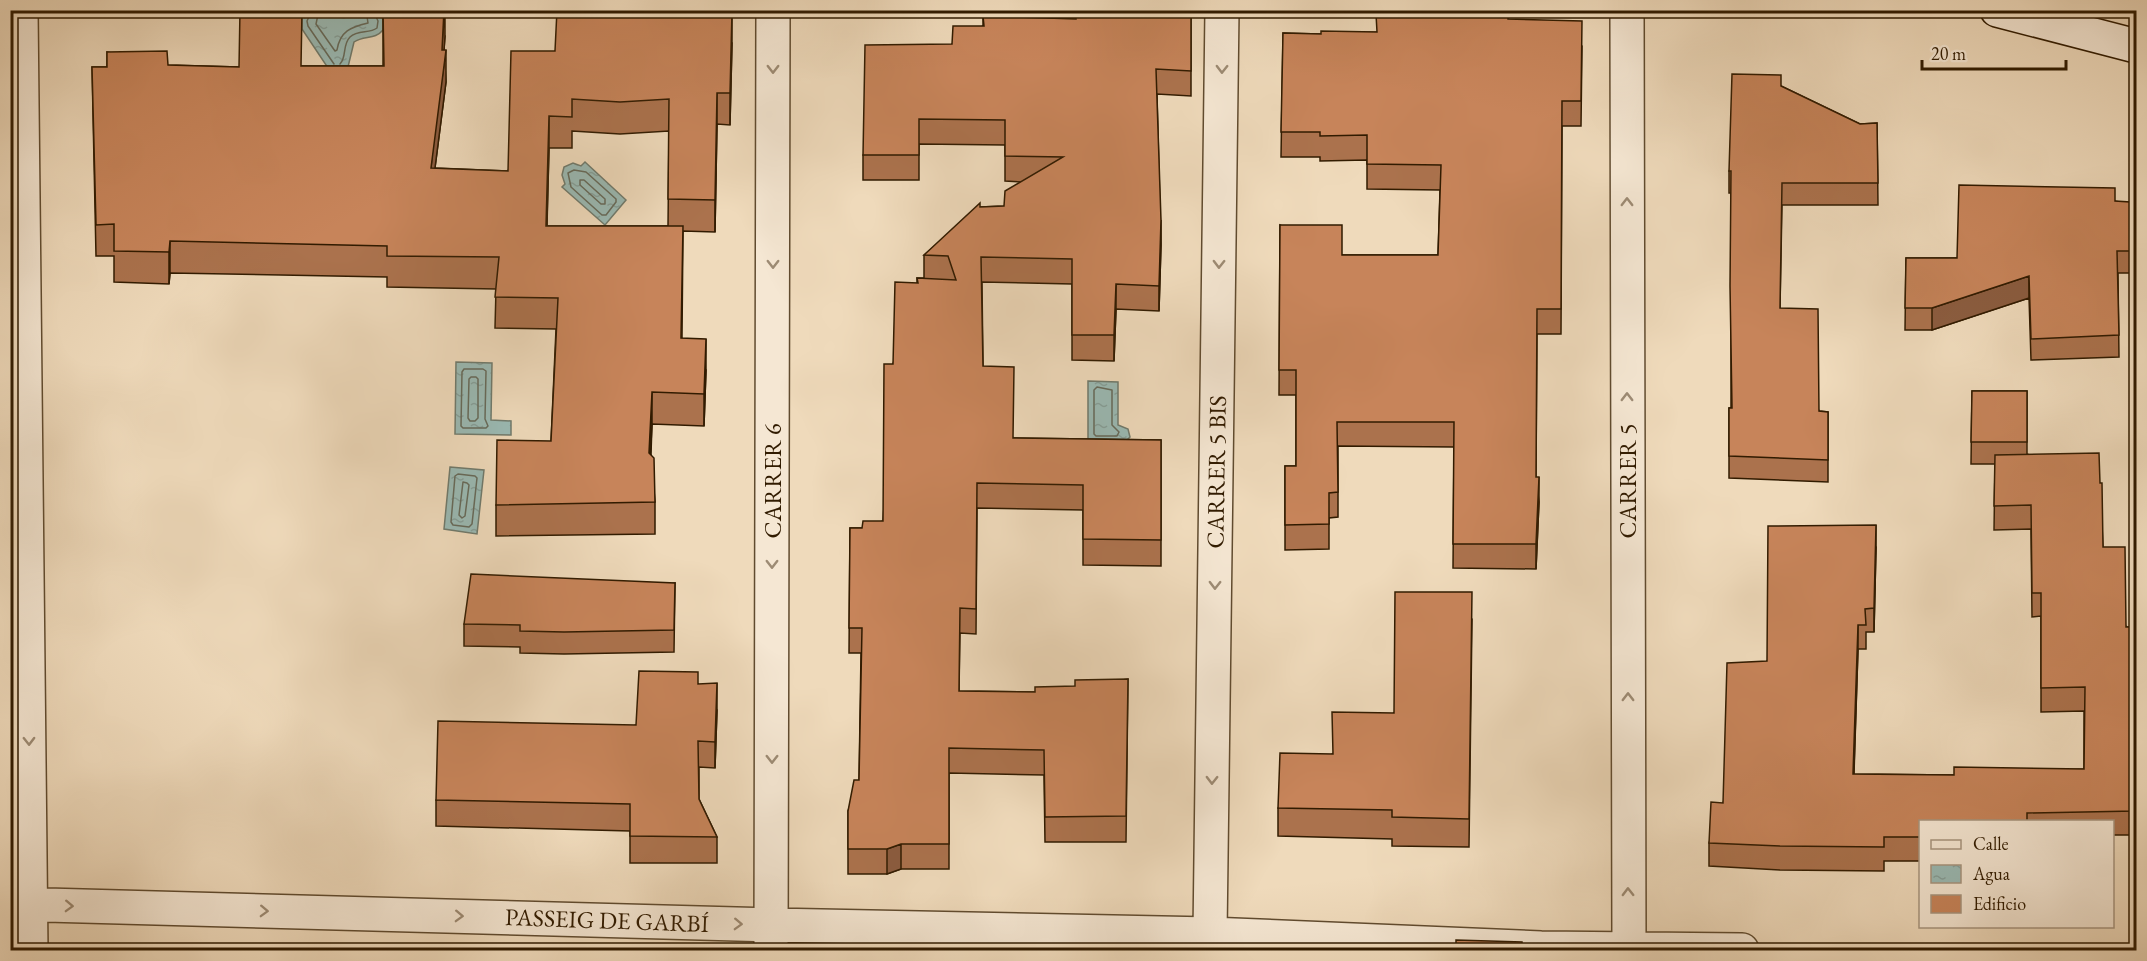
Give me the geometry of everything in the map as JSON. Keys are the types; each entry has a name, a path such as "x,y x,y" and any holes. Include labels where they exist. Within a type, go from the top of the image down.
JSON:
{"street":[{"path":"21,10 21,904 31,951"},
{"name":"CARRER 6","path":"771,938 773,10"},
{"name":"CARRER 5 BIS","path":"1210,934 1222,10"},
{"name":"CARRER 5","path":"1627,10 1629,950"},
{"path":"1997,10 2136,46"},
{"name":"PASSEIG DE GARBÍ","path":"21,904 771,938 1210,934 1629,950 1743,951"}],"water":[{"path":"308,11 375,11 383,19 383,30 376,35 354,42 348,67 328,68 302,29 302,16"},
{"path":"585,162 626,200 605,225 562,187 565,184 562,175 564,167 573,163 581,166"},
{"path":"456,362 492,363 491,420 511,421 511,435 455,434"},
{"path":"1088,381 1118,382 1118,425 1128,429 1130,437 1127,440 1088,442"},
{"path":"450,467 484,470 477,534 444,529"}],"building":[{"path":"240,10 302,10 301,66 384,66 383,10 444,10 442,50 446,50 431,168 508,171 511,51 555,51 557,10 732,11 730,93 717,93 715,200 668,199 669,99 620,102 572,99 572,117 549,116 546,226 683,226 681,338 706,339 704,394 652,392 649,453 654,458 655,502 496,505 497,440 551,441 558,298 495,297 499,257 387,256 387,246 170,241 169,252 114,251 114,224 96,225 92,67 107,67 107,52 167,51 168,65 239,67"},
{"path":"1076,10 1153,10 1152,16 1191,16 1191,71 1156,69 1161,220 1159,286 1116,284 1114,335 1072,335 1072,259 981,257 983,366 1014,367 1013,438 1161,440 1161,540 1083,539 1083,485 977,483 976,609 960,608 959,691 1035,692 1035,687 1075,686 1075,680 1128,679 1126,816 1045,817 1044,750 949,748 949,844 901,844 887,849 848,849 848,811 854,780 859,780 862,628 849,628 850,528 862,528 863,521 883,521 884,364 893,364 895,282 918,283 917,278 956,280 948,256 924,255 980,203 980,207 1004,206 1005,191 1063,157 1005,156 1005,120 919,119 919,155 863,155 865,45 952,44 953,26 984,26 983,16 1076,19"},
{"path":"1376,14 1508,16 1508,19 1582,21 1581,101 1562,101 1561,309 1537,309 1536,477 1539,477 1536,544 1453,544 1454,422 1337,422 1338,492 1329,493 1329,524 1285,525 1285,466 1296,466 1296,370 1279,370 1280,225 1342,225 1342,255 1438,255 1441,165 1367,164 1367,135 1320,136 1320,132 1281,132 1283,33 1377,32"},
{"path":"1732,74 1781,75 1781,86 1860,124 1877,123 1878,183 1782,183 1780,308 1818,309 1819,411 1828,412 1828,460 1729,456 1729,408 1732,408 1731,171 1729,171"},
{"path":"1959,185 2115,188 2115,201 2130,202 2136,205 2136,248 2130,248 2130,251 2117,251 2119,335 2031,339 2029,276 1932,308 1905,308 1906,258 1957,258"},
{"path":"1972,391 2027,391 2027,442 1971,442"},
{"path":"2099,453 2103,547 2125,547 2126,627 2136,627 2135,811 2027,813 2027,820 1919,820 1919,837 1884,837 1884,847 1709,843 1711,802 1723,803 1727,663 1767,661 1768,526 1876,525 1874,608 1865,609 1866,625 1858,625 1853,774 1954,775 1954,767 2084,769 2085,687 2041,688 2041,593 2032,593 2031,505 1994,506 1995,455"},
{"path":"471,574 675,583 674,630 520,631 520,625 464,624"},
{"path":"1395,592 1472,592 1469,819 1392,817 1392,810 1278,808 1280,753 1333,754 1332,712 1394,713"},
{"path":"639,671 698,672 698,684 717,683 715,742 698,741 699,799 717,837 630,836 630,804 436,800 438,721 636,725"},
{"path":"1456,940 1522,942 1522,951 1363,951 1363,946 1456,944"}]}
